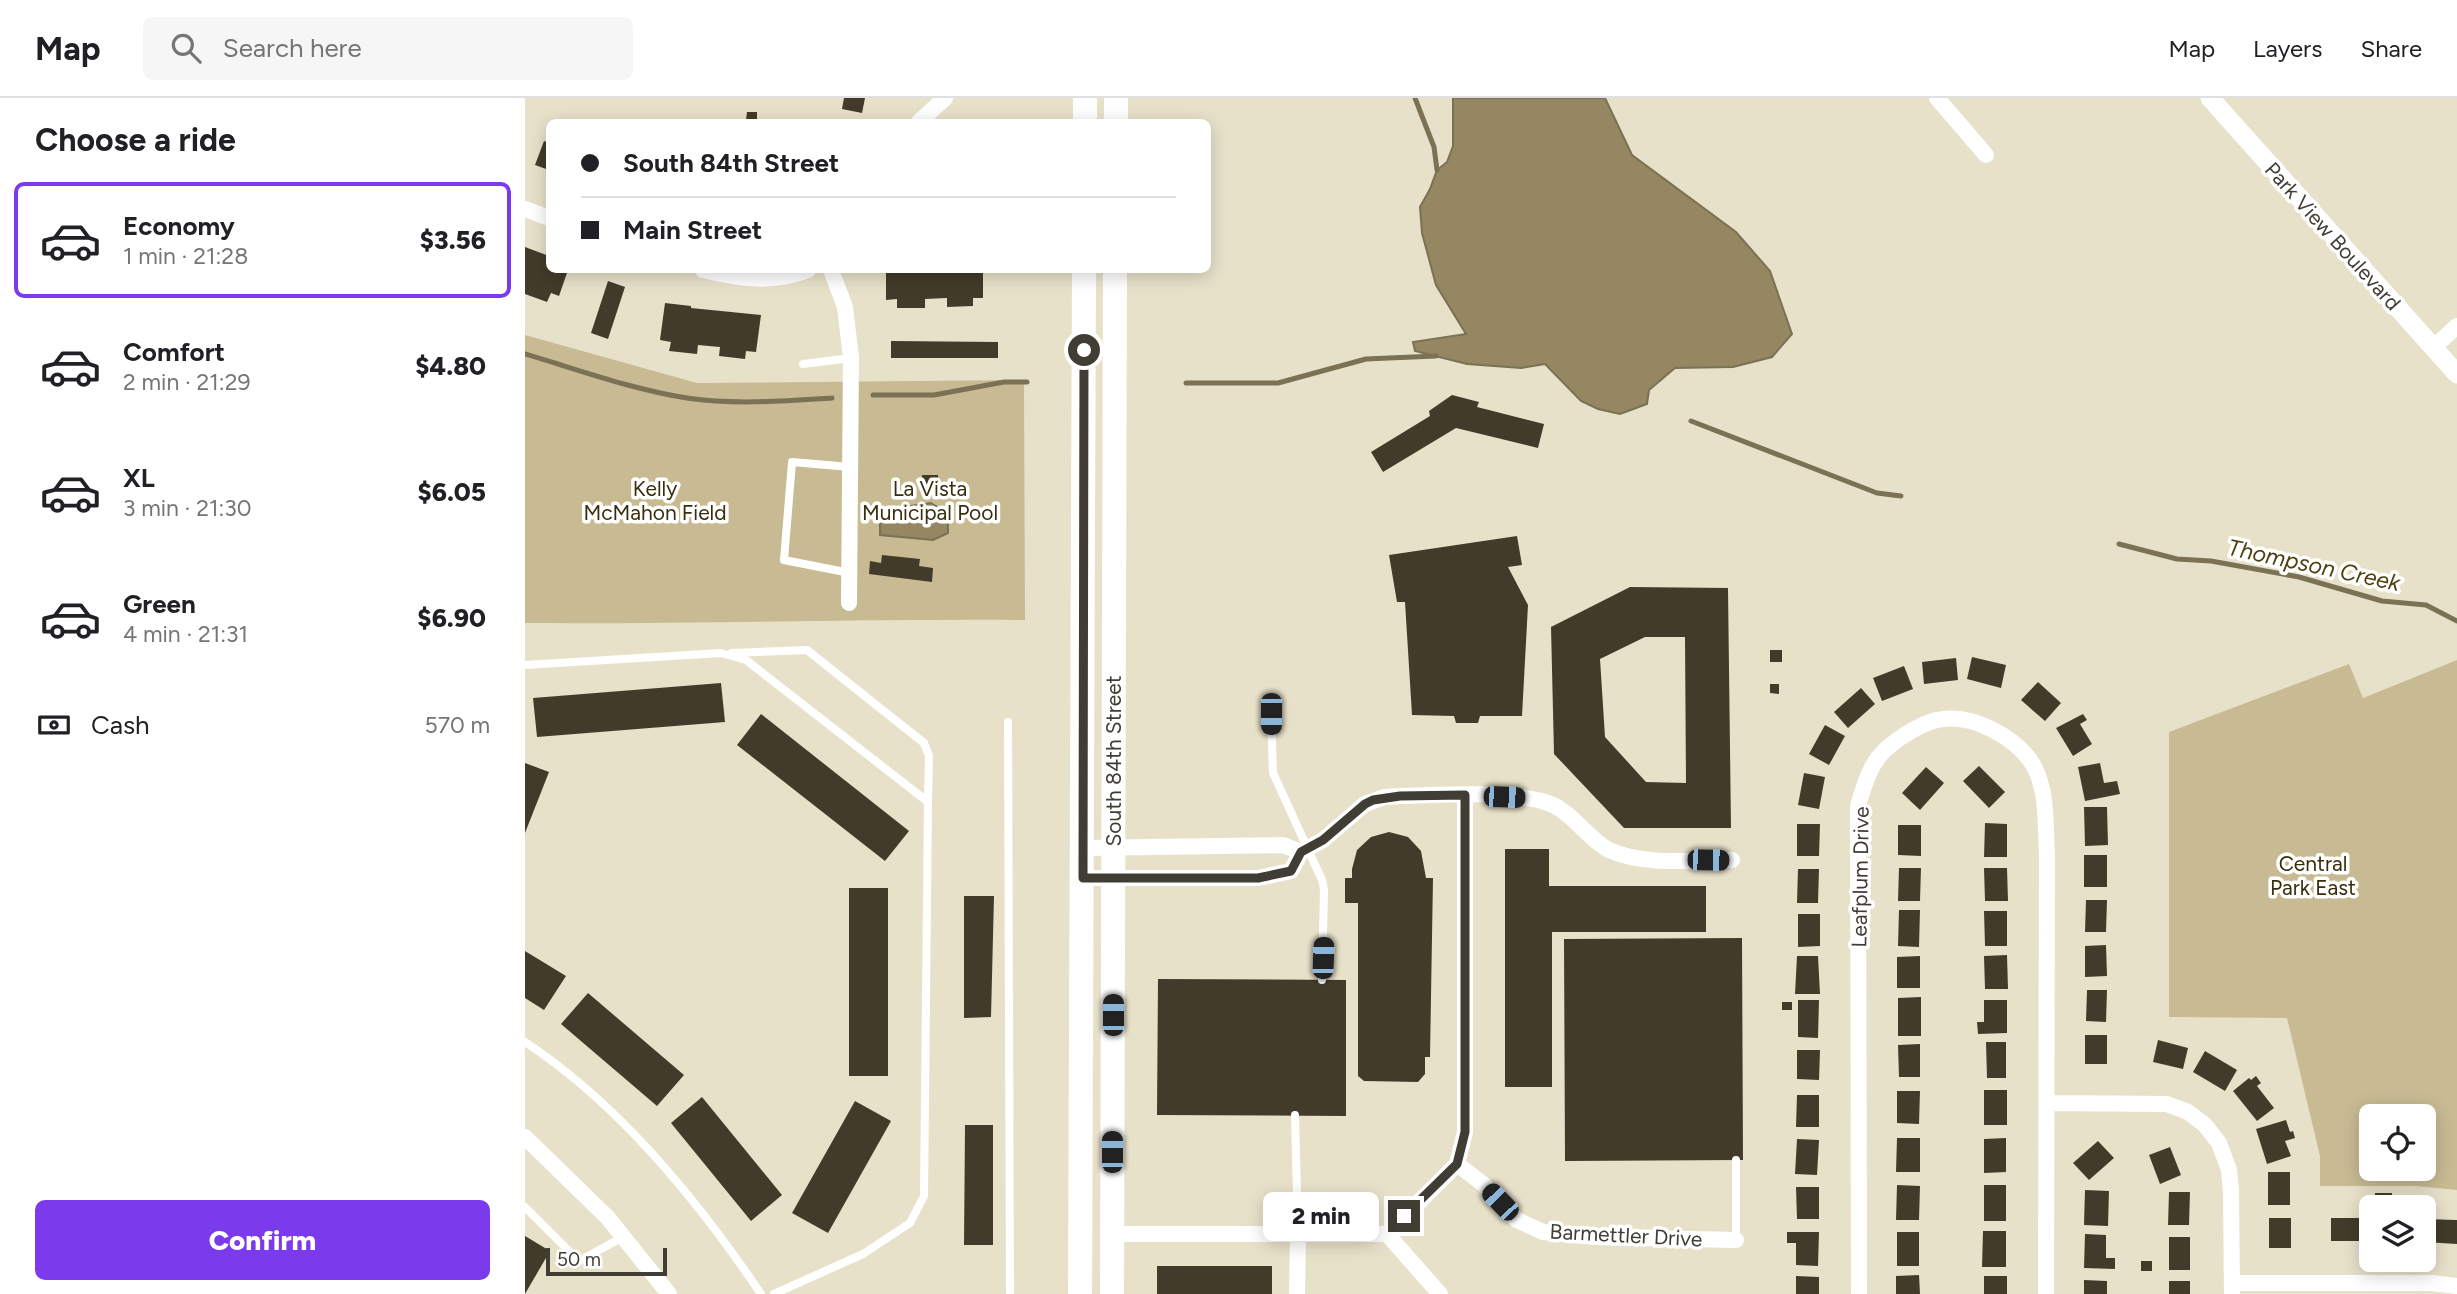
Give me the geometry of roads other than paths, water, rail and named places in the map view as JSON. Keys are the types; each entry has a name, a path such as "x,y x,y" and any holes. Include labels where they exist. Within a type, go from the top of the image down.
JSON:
{"main road":[{"path":"1085,98 1085,119"},
{"path":"1116,98 1116,119"},
{"name":"South 84th Street","path":"1080,1294 1084,273"},
{"name":"South 84th Street","path":"1112,1294 1115,273"}],"street":[{"path":"922,119 945,98"},
{"path":"1937,98 1986,155"},
{"name":"Park View Boulevard","path":"2210,98 2457,374"},
{"path":"525,209 546,217"},
{"path":"718,273 762,280 798,273"},
{"path":"832,273 845,307 851,358 849,603"},
{"path":"2433,348 2457,326"},
{"name":"Leafplum Drive","path":"1859,1294 1859,806 1865,779 1884,750 1914,730 1943,719 1978,723 2009,739 2032,764 2044,794 2047,853 2046,1294"},
{"path":"1112,1234 1387,1234 1457,1164 1465,1132 1465,795"},
{"path":"1083,878 1258,878 1291,871 1304,851 1323,840 1365,804 1373,800 1400,796 1524,797 1549,803 1577,822 1607,849 1637,859 1732,860"},
{"path":"1083,848 1283,845 1304,851"},
{"path":"2047,1103 2167,1104 2188,1112 2205,1125 2220,1143 2229,1170 2232,1288 2431,1283 2457,1286"},
{"path":"525,1137 608,1218 669,1294"},
{"name":"Barmettler Drive","path":"1457,1164 1483,1184 1517,1220 1543,1232 1596,1237 1736,1240"},
{"path":"1297,1294 1298,1234"},
{"path":"1387,1234 1440,1294"}],"lane":[{"path":"803,364 851,358"},
{"path":"850,467 792,462 784,560 850,573"},
{"path":"525,665 807,650 923,743 929,756 924,1196 910,1223 863,1254 774,1294"},
{"path":"721,653 746,660 928,802"},
{"path":"1271,714 1273,773 1304,851 1324,889 1322,980"},
{"path":"1008,722 1010,1294"},
{"path":"525,1042 598,1100 644,1145 707,1219 761,1294"},
{"path":"1295,1115 1298,1234"},
{"path":"1736,1160 1736,1240"},
{"path":"525,1207 579,1261 623,1237"}],"waterway":[{"path":"1415,98 1434,147 1437,170"},
{"path":"525,354 626,385 687,398 741,402 832,398"},
{"path":"1186,383 1278,383 1366,359 1436,356"},
{"path":"873,395 934,395 1004,382 1027,382"},
{"name":"Thompson Creek","path":"1691,421 1877,493 1901,496"},
{"name":"Thompson Creek","path":"2119,544 2177,559 2211,561 2299,577 2382,601 2426,605 2457,621"}],"park label":[{"name":"Kelly McMahon Field","path":"655,500"},
{"name":"La Vista Municipal Pool","path":"930,500"},
{"name":"Central Park East","path":"2313,875"}]}
